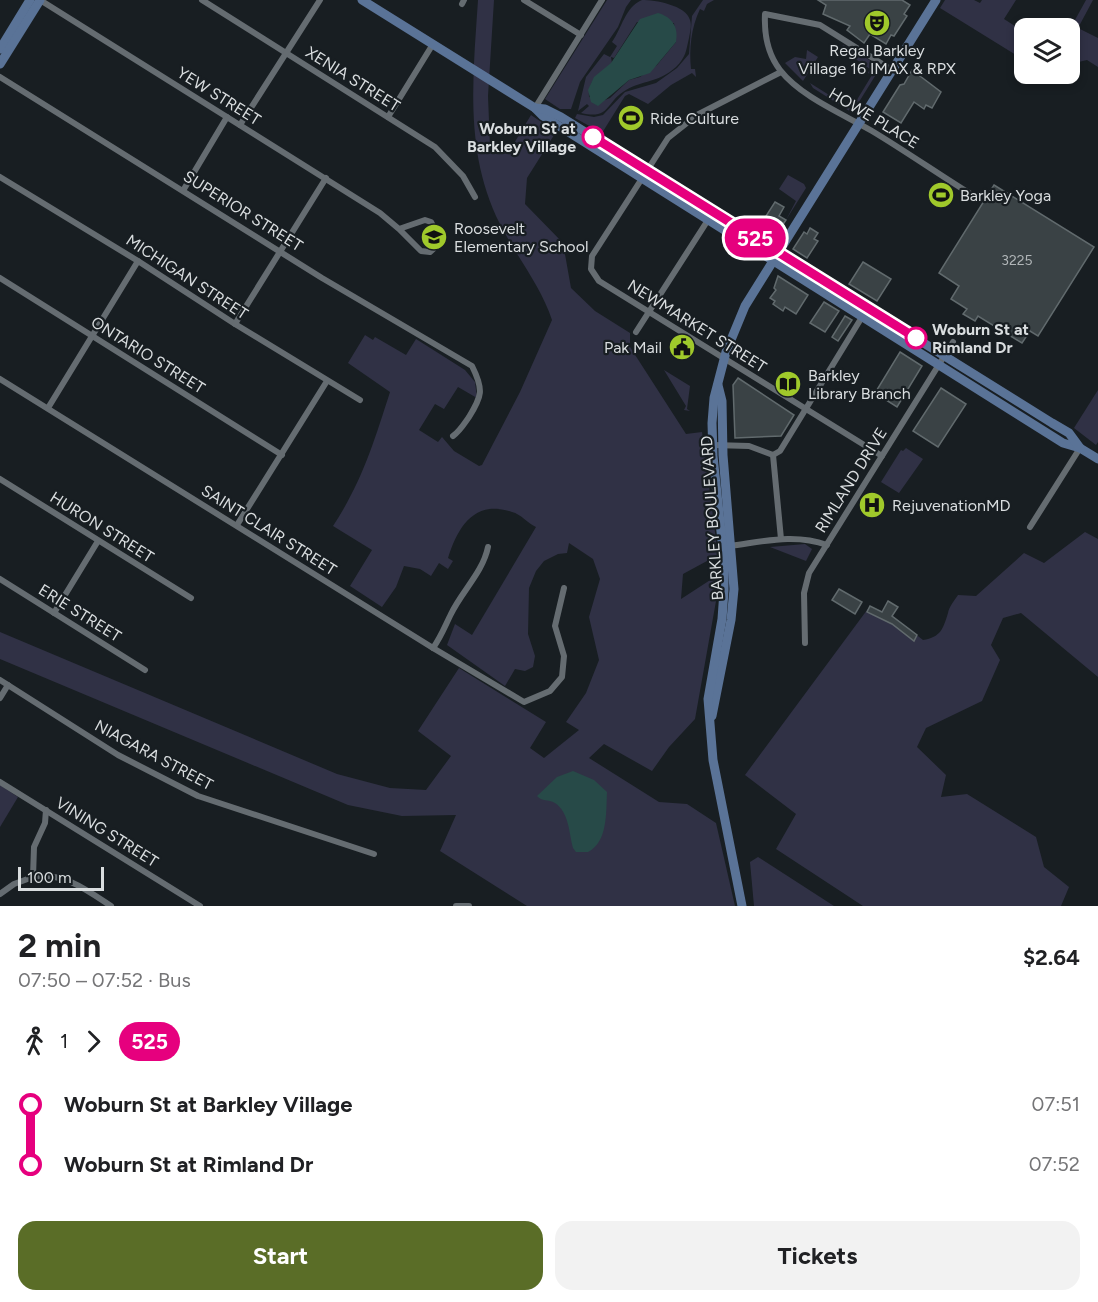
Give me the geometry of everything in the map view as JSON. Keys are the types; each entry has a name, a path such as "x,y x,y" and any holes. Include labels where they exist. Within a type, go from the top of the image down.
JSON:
{"main road":[{"path":"0,49 30,0"},
{"path":"0,63 40,0"},
{"path":"362,0 535,108 561,117 708,220 944,356 1069,434 1080,448"},
{"name":"BARKLEY BOULEVARD","path":"742,906 713,760 711,719 717,701 732,620 734,589 727,546 718,445 722,401 718,385 724,358 738,320 936,0"},
{"path":"643,174 775,257 862,317 1063,444 1080,448 1098,459"}],"street":[{"name":"YEW STREET","path":"40,0 326,178 384,216 399,229"},
{"name":"XENIA STREET","path":"202,0 435,147 463,176 475,197"},
{"path":"240,125 288,54 320,0"},
{"path":"524,0 580,35"},
{"path":"535,108 602,0"},
{"name":"HOWE PLACE","path":"892,70 820,25 765,14 764,29 767,43 781,72 820,103 977,198"},
{"path":"388,117 432,44"},
{"name":"NEWMARKET STREET","path":"781,72 686,122 664,142 592,256 591,269 599,281 882,456"},
{"name":"SUPERIOR STREET","path":"0,77 184,189 280,251 472,366 478,379 480,395 460,430 453,436"},
{"path":"184,189 227,117"},
{"name":"MICHIGAN STREET","path":"0,177 360,400"},
{"path":"235,324 326,178"},
{"path":"425,220 431,222 438,243 430,252 421,251 399,229 425,220"},
{"path":"636,332 708,220"},
{"path":"48,408 138,261"},
{"name":"ONTARIO STREET","path":"0,278 282,455"},
{"path":"773,455 780,451 862,317"},
{"name":"RIMLAND DRIVE","path":"805,643 806,582 953,342"},
{"name":"SAINT CLAIR STREET","path":"0,379 524,702 550,691 562,677 564,656 555,626 557,608 564,588"},
{"path":"237,525 327,381"},
{"path":"718,445 749,446 773,455"},
{"path":"1030,527 1080,448"},
{"path":"773,455 782,539"},
{"name":"HURON STREET","path":"0,479 191,598"},
{"path":"727,546 804,538 827,545"},
{"path":"54,613 98,541"},
{"path":"433,648 445,629 450,615 486,559 488,547"},
{"name":"ERIE STREET","path":"0,579 145,670"},
{"name":"NIAGARA STREET","path":"0,680 118,755 198,796 374,854"},
{"path":"0,698 8,685"},
{"name":"VINING STREET","path":"0,782 200,906"},
{"path":"33,877 34,848 45,823 46,810"},
{"path":"0,894 14,884 42,875 61,878 107,905"},
{"path":"456,906 464,904 469,906"}],"shaded area":[{"path":"478,0 494,0 488,96 490,146 510,150 531,115 556,132 527,178 525,204 563,243 571,288 595,311 630,333 630,347 686,434 702,432 718,555 683,574 681,599 721,573 695,719 669,747 652,771 604,744 589,758 659,802 687,804 716,823 735,906 527,906 440,851 456,815 402,816 348,805 0,659 0,632 337,774 390,788 426,790 451,756 418,731 459,668 546,722 530,748 544,758 579,730 566,722 586,693 599,660 589,617 600,579 593,559 569,543 567,553 558,554 544,561 536,571 529,588 528,634 535,656 533,667 525,671 515,669 505,686 447,645 455,624 472,635 536,527 512,512 488,509 478,512 470,518 457,535 448,558 453,561 448,569 439,563 431,576 420,569 404,566 396,587 382,607 350,586 372,550 333,526 360,477 390,392 348,363 365,335 373,340 375,337 406,355 416,339 465,370 475,382 477,398 458,387 444,409 435,404 419,430 438,442 442,437 454,451 479,466 482,465 520,392 552,320 535,283 500,224 481,170 476,142 473,86"},
{"path":"607,0 631,0 618,27 580,82 571,109 560,109 545,99"},
{"path":"642,0 662,2 676,7 687,15 691,27 684,57 676,67 663,76 626,90 603,112 591,115 581,113 589,106 587,104 578,111 586,77 604,54 610,57 617,46 612,42 636,3","holes":["637,22 674,23 676,42 657,65 640,77 629,80 610,98 605,100 589,97 593,81 612,63 611,57 614,58"]},
{"path":"703,0 714,0 707,4 704,11 700,9 693,31 690,61 691,69 695,69 696,77 692,73 671,85 648,104 629,94 625,96 602,133 575,118 577,114 594,117 603,115 625,92 656,83 677,68 689,54 692,16"},
{"path":"945,0 974,0 980,3 982,0 1016,0 1004,19 1014,26 1014,54 940,8"},
{"path":"1086,0 1093,0 1080,24 1080,18 1076,18"},
{"path":"658,13 673,23 676,42 650,73 629,80 598,106 591,102 588,90 594,77 611,63 640,19"},
{"path":"1080,29 1098,38 1098,67 1087,60 1080,62"},
{"path":"843,45 857,51 880,68 851,112 813,88 810,83 845,105 849,100 855,103 872,75 868,73 870,69 841,49"},
{"path":"807,50 818,57 803,81 785,63 795,57 806,59"},
{"path":"788,175 804,184 806,188 786,220 796,201 779,189"},
{"path":"664,370 690,386 687,409 690,411 684,410 686,406"},
{"path":"1098,390 1098,442 1096,445 1074,428"},
{"path":"906,448 923,459 899,493 881,482 901,450"},
{"path":"1085,532 1098,539 1098,677 1021,613 1003,618 991,645 1000,660 982,701 926,728 917,747 946,775 941,797 967,794 1036,837 1044,867 1069,887 1061,906 863,906 776,849 796,814 745,775 870,606 895,618 923,640 929,639 938,634 945,624 949,608 958,595 976,596 1024,553 1044,563"},
{"path":"805,544 812,549 806,561 770,547"},
{"path":"573,771 594,780 607,792 603,834 595,847 588,852 576,852 573,848 568,823 560,807 537,796 557,777"},
{"path":"0,785 18,797 0,827"},
{"path":"758,857 834,906 754,906 750,862"}],"building":[{"name":"Regal Barkley Village 16 IMAX & RPX","path":"818,0 902,0 910,5 904,14 907,16 886,44 870,34 864,43 847,30 850,26 823,14 826,5"},
{"path":"912,70 941,92 932,108 926,105 924,109 914,102 901,123 883,112"},
{"path":"994,185 1094,247 1038,336 1030,331 1022,343 978,316 975,321 963,314 967,309 951,299 959,286 939,273"},
{"path":"775,202 784,207 779,216 786,220 775,236 759,227"},
{"path":"810,228 818,233 814,239 818,241 807,258 793,249 804,232 807,234"},
{"path":"863,262 891,279 877,301 849,284"},
{"path":"778,276 808,295 796,314 785,307 783,311 773,304 775,301 770,298 776,290 774,288"},
{"path":"824,302 839,311 825,332 810,323"},
{"path":"845,316 852,320 838,341 832,337"},
{"path":"900,352 922,366 897,407 875,393"},
{"path":"738,378 794,415 781,436 735,438 733,385"},
{"path":"941,388 966,404 938,447 913,431"},
{"path":"839,589 862,602 855,614 832,600"},
{"path":"888,601 898,607 892,616 917,635 914,641 892,624 867,612 870,606 882,612"}],"bus line":[{"name":"525","path":"593,137 916,338"}],"place":[{"name":"Regal Barkley Village 16 IMAX & RPX","path":"877,23"},
{"name":"Ride Culture","path":"631,118"},
{"name":"Woburn St at Barkley Village","path":"593,137"},
{"name":"Barkley Yoga","path":"941,195"},
{"name":"Roosevelt Elementary School","path":"434,237"},
{"name":"Woburn St at Rimland Dr","path":"916,338"},
{"name":"Pak Mail","path":"682,347"},
{"name":"Barkley Library Branch","path":"788,384"},
{"name":"RejuvenationMD","path":"872,505"}]}
